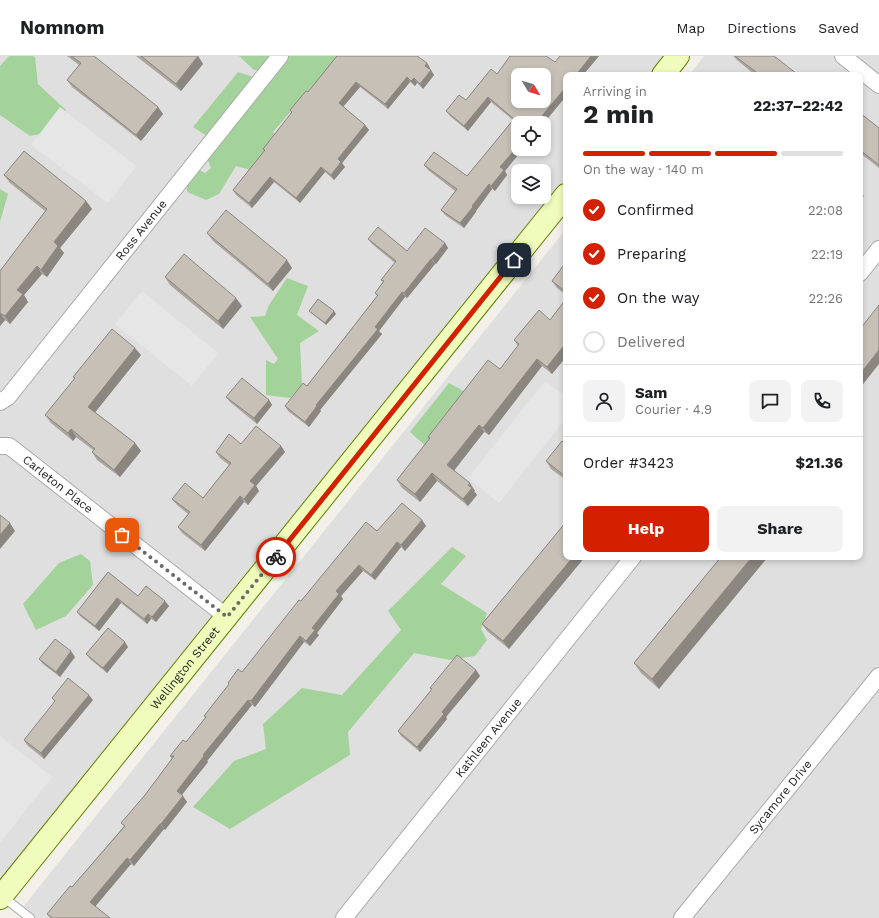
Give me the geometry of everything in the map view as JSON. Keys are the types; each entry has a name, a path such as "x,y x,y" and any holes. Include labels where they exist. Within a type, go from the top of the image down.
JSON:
{"main road":[{"path":"665,72 678,56"},
{"name":"Wellington Street","path":"1,897 563,199"}],"street":[{"name":"Ross Avenue","path":"0,402 8,397 280,56"},
{"path":"843,56 863,72"},
{"path":"863,72 879,85"},
{"path":"863,269 879,250"},
{"name":"Carleton Place","path":"0,446 9,446 13,448 227,617"},
{"name":"Kathleen Avenue","path":"344,918 631,560"},
{"name":"Sycamore Drive","path":"682,918 879,676"}],"lane":[{"path":"1,897 30,918"}],"shaded area":[{"path":"0,56 668,56 655,72 563,72 563,187 551,202 551,164 511,164 511,204 549,204 0,887"},
{"path":"704,56 879,56 879,918 26,918 19,912 563,233 563,560 863,560 863,72 691,72"},
{"path":"60,107 136,166 108,203 31,145"},
{"path":"142,291 218,353 192,386 115,324"},
{"path":"545,381 563,395 563,422 499,503 468,478"},
{"path":"0,736 52,777 0,843"}],"green space":[{"path":"9,56 35,57 38,84 66,110 65,129 30,136 0,115 0,66"},
{"path":"239,56 351,56 311,88 273,132 278,139 250,170 236,166 219,194 206,200 187,192 186,178 198,169 205,173 211,168 207,158 216,142 193,127 238,72 265,81 275,72 254,70"},
{"path":"0,189 8,194 0,222"},
{"path":"287,278 308,286 297,315 319,331 300,343 302,385 290,398 266,395 266,360 274,364 278,359 250,317 265,316 269,305"},
{"path":"449,383 467,393 429,449 410,432"},
{"path":"452,547 466,556 441,584 487,613 481,629 487,640 475,656 450,660 414,653 348,732 350,755 230,829 193,807 234,761 266,749 263,724 302,688 342,695 401,630 388,611"},
{"path":"81,554 90,561 93,585 66,616 36,630 23,604 59,563"}],"building":[{"path":"71,56 94,56 158,107 136,135 67,80 81,63"},
{"path":"141,56 198,56 176,84"},
{"path":"337,56 417,56 427,63 425,66 431,70 420,84 414,78 411,81 407,77 385,104 356,82 339,103 365,125 338,159 341,162 331,175 321,167 296,198 270,177 249,203 233,190 265,150 263,149 292,112 290,110 306,91 308,92"},
{"path":"510,56 546,56 555,62 560,56 591,56 578,72 563,72 563,91 551,105 551,68 511,68 511,108 548,108 542,116 511,116 488,97 464,126 446,111 459,95 466,100 491,69 497,74"},
{"path":"735,56 774,56 794,72 756,72"},
{"path":"863,115 879,128 879,165 863,152"},
{"path":"511,123 511,154 500,167 504,170 491,186 489,184 460,223 441,210 457,189 424,165 434,152 467,176"},
{"path":"24,151 86,201 54,242 58,246 41,270 37,266 17,290 23,294 5,316 0,313 0,271 47,209 4,175"},
{"path":"226,210 287,260 268,284 207,233"},
{"path":"378,227 407,251 425,228 445,243 404,293 402,292 375,327 378,329 316,405 317,406 305,422 285,406 303,383 307,386 378,295 375,293 384,281 381,280 396,261 368,239"},
{"path":"184,254 236,298 218,321 165,277"},
{"path":"563,266 563,290 552,281"},
{"path":"318,299 334,311 325,323 309,311"},
{"path":"563,303 563,347 547,367 537,359 483,428 479,425 447,465 470,483 468,485 472,488 463,499 432,473 415,494 397,480 430,438 428,437 488,360 500,369 519,344 514,340 539,310 550,320"},
{"path":"879,305 879,350 863,370 863,325"},
{"path":"112,329 135,348 88,407 135,443 114,470 92,452 95,449 71,429 68,433 45,415 75,378 73,377"},
{"path":"242,378 269,400 254,418 226,397"},
{"path":"256,426 281,446 250,481 255,485 244,499 240,496 201,545 178,527 190,512 172,499 185,483 203,498 231,463 216,452 229,434 241,444"},
{"path":"562,441 563,442 563,475 546,461"},
{"path":"402,503 422,520 401,545 397,542 371,575 359,565 336,591 339,594 312,628 315,630 306,641 300,636 251,701 248,700 203,755 204,756 177,791 183,796 130,860 127,858 90,902 110,918 52,918 47,914 70,886 72,887 125,826 121,823 145,795 174,756 170,756 183,740 186,742 206,717 204,716 229,684 228,683 238,669 242,672 299,600 301,601 366,522 377,531"},
{"path":"0,515 10,523 0,535"},
{"path":"563,526 563,560 570,560 503,641 482,624"},
{"path":"719,560 750,560 652,679 634,663"},
{"path":"108,572 138,596 146,586 165,601 152,617 148,614 144,619 117,598 95,626 77,612"},
{"path":"108,628 125,642 103,668 86,654"},
{"path":"55,639 71,651 56,672 39,659"},
{"path":"457,655 476,670 442,712 444,714 417,747 398,731"},
{"path":"68,678 89,695 41,753 24,740 55,701 52,698"}],"way so far":[{"path":"122,535 227,617 276,557"}],"route":[{"path":"276,557 514,260"}]}
